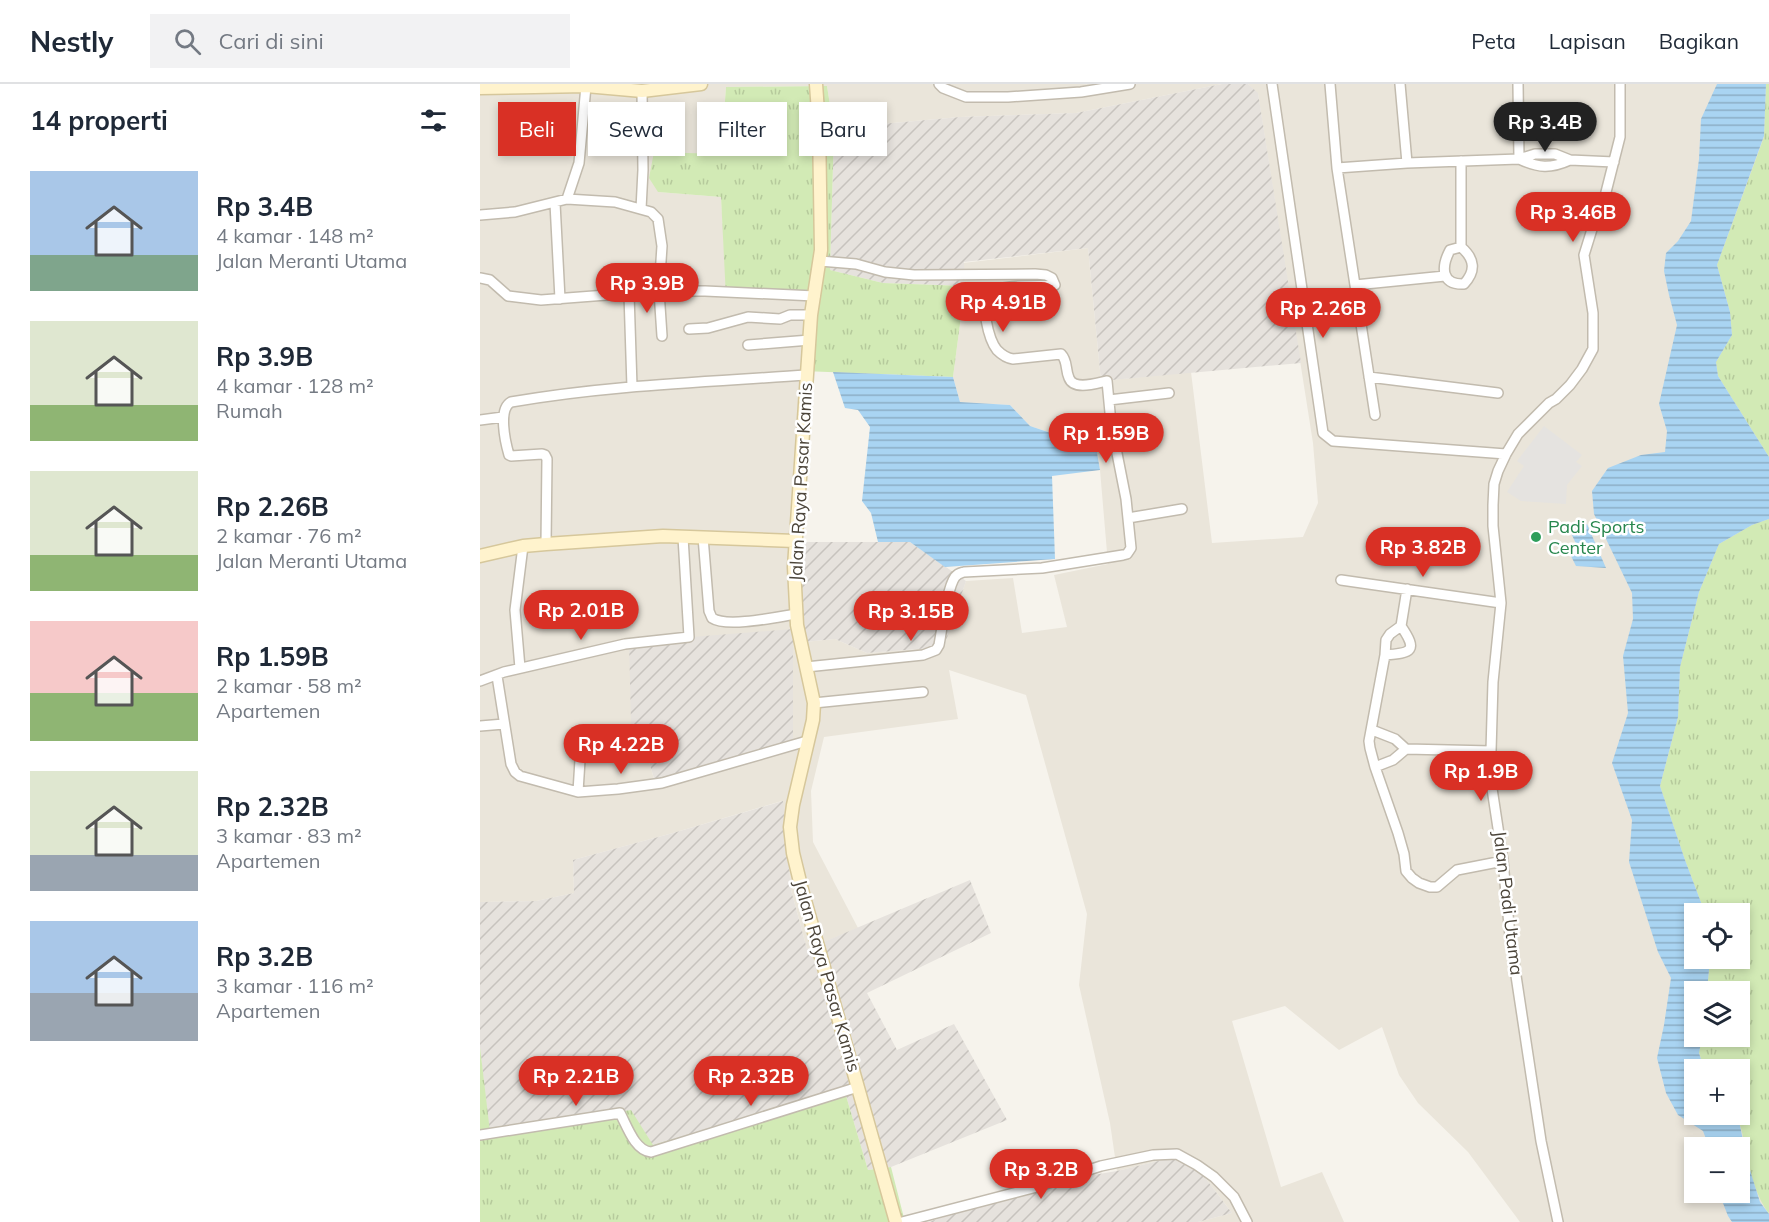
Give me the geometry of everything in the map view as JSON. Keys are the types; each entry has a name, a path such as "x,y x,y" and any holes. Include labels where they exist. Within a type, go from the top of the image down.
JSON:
{"main road":[{"path":"480,88 586,86 624,87 642,91 700,84"},
{"name":"Jalan Raya Pasar Kamis","path":"816,84 817,102"},
{"name":"Jalan Raya Pasar Kamis","path":"819,156 821,250 811,315 794,567 799,636 814,703 813,720 790,827 793,853 814,934 896,1222"},
{"path":"480,556 523,546 663,536 795,541"}],"street":[{"path":"939,84 943,88 966,97 1008,97 1081,92 1130,84"},
{"path":"1272,84 1323,433 1333,441 1506,454"},
{"path":"1330,84 1338,168 1375,415"},
{"path":"1400,84 1407,163"},
{"path":"1518,84 1519,159"},
{"name":"Jalan Padi Utama","path":"1558,1222 1541,1141 1510,936 1503,861 1491,782 1493,682 1501,603 1493,526 1494,484 1506,454 1518,434 1570,385 1593,349 1593,313 1584,255 1604,200 1620,137 1620,84"},
{"path":"567,200 579,163 586,86"},
{"path":"641,209 644,170 642,91"},
{"path":"1338,168 1519,159 1535,154 1555,154 1570,160 1614,162"},
{"path":"1461,161 1461,247"},
{"path":"480,215 514,212 567,200 615,202 651,212 658,219 662,246 659,291 662,336"},
{"path":"555,203 560,299"},
{"path":"1461,247 1468,252 1473,266 1471,277 1464,284 1456,284 1445,276 1445,259 1450,250 1461,247"},
{"path":"806,667 923,655 933,652 939,645 951,589 959,573 1042,568 1127,555 1131,548 1126,499 1111,423 1107,381 1079,385 1070,381 1065,360 1061,354 1008,358 998,351 990,336 986,305 987,297 992,291 1000,288 1055,285 1052,278 1035,274 914,275 885,272 856,264 820,261"},
{"path":"1355,285 1445,276"},
{"path":"480,278 490,280 508,296 541,300 659,291 814,296"},
{"path":"629,294 632,387"},
{"path":"689,328 708,328 748,317 780,319 790,315 811,315"},
{"path":"748,345 810,340"},
{"path":"546,544 547,459 542,454 509,456 503,417 504,408 511,402 556,394 632,387 807,375"},
{"path":"1369,377 1498,393"},
{"path":"1109,400 1169,393"},
{"path":"480,420 503,417"},
{"path":"1128,518 1182,509"},
{"path":"480,681 496,675 625,644 689,637 683,537"},
{"path":"703,537 709,610 712,618 718,622 735,622 796,614"},
{"path":"520,669 515,610 523,546"},
{"path":"1341,580 1501,603"},
{"path":"1385,655 1400,654 1409,650 1412,645 1401,626 1407,589"},
{"path":"1401,626 1386,640 1369,741 1371,756 1404,854 1406,871 1412,879 1419,883 1437,887 1457,870 1503,861"},
{"path":"496,675 511,764 515,772 535,781 578,792 662,783 807,741"},
{"path":"814,703 923,692"},
{"path":"480,726 504,724"},
{"path":"1372,730 1395,739 1406,749 1491,751"},
{"path":"578,792 581,744"},
{"path":"1375,767 1394,760 1406,749"},
{"path":"480,1135 620,1113 640,1147 645,1152 651,1152 858,1087"},
{"path":"902,1222 1033,1188 1101,1166 1153,1155 1177,1154 1214,1177 1234,1197 1247,1222"}],"shaded area":[{"path":"480,84 1222,84 1076,113 960,117 887,123 887,102 829,102 827,86 726,87 725,102 697,102 697,156 718,156 658,192 721,197 727,298 806,297 793,629 632,763 649,762 656,785 793,643 835,639 867,653 943,647 966,581 1013,578 1022,633 1067,627 1054,575 1108,564 1100,470 1094,435 1051,433 1030,426 1010,405 960,402 953,377 965,286 963,263 1088,248 1101,381 1191,372 1212,543 1303,537 1318,503 1313,443 1258,94 1248,84 1769,84 1769,1222 1520,1222 1468,1152 1418,1103 1399,1075 1382,1027 1339,1050 1285,1006 1232,1021 1281,1187 1322,1172 1344,1222 1198,1222 1232,1213 1187,1154 1117,1171 1110,1123 1079,985 1087,914 1026,695 949,670 958,719 824,737 811,791 813,842 858,928 807,949 791,890 782,801 573,860 574,893 536,901 480,902"},
{"path":"1222,84 1248,84 1258,93 1301,363 1101,381 1088,248 964,262 965,286 883,283 830,270 833,156 887,156 887,123 960,117 1076,113"},
{"path":"1544,426 1582,455 1576,462 1582,466 1567,485 1566,504 1521,501 1507,492 1524,466 1517,461"},
{"path":"796,542 910,542 966,581 944,647 867,653 835,639 793,643 793,745 656,785 649,762 632,763 629,642 793,629"},
{"path":"783,801 791,890 807,949 970,880 991,933 867,993 897,1050 954,1024 1007,1120 891,1167 868,1170 844,1089 653,1145 489,1132 480,1047 480,902 536,901 574,893 573,860"},
{"path":"1187,1154 1232,1213 1198,1222 928,1222 1062,1180 1117,1171"}],"green space":[{"path":"1766,84 1769,84 1769,457 1718,376 1716,362 1732,335 1730,312 1717,265 1764,137"},
{"path":"827,86 829,102 799,102 799,156 833,156 830,270 883,283 965,286 953,377 803,371 806,298 726,298 721,197 658,192 649,178 653,156 685,156 685,153 697,153 697,156 787,156 787,102 725,102 726,87"},
{"path":"1769,519 1769,1214 1760,1200 1750,1171 1750,1137 1743,1137 1740,1125 1750,1125 1750,1059 1701,1059 1699,1052 1700,1047 1750,1047 1750,981 1708,981 1709,969 1750,969 1750,903 1701,903 1660,786 1678,717 1680,667 1699,592 1719,544 1752,525"},
{"path":"480,1047 490,1132 631,1110 653,1145 844,1089 868,1170 891,1167 905,1222 480,1222"}],"water":[{"path":"1717,84 1766,84 1764,136 1717,265 1730,312 1732,335 1716,362 1718,376 1769,457 1769,519 1752,525 1719,544 1699,592 1680,667 1678,717 1660,786 1701,903 1684,903 1684,969 1709,969 1708,981 1684,981 1684,1047 1700,1047 1701,1059 1684,1059 1684,1119 1678,1115 1666,1093 1657,1058 1671,978 1658,952 1629,862 1632,820 1612,763 1628,713 1623,656 1633,619 1632,593 1594,514 1592,491 1608,468 1641,455 1665,452 1667,431 1659,404 1677,325 1664,271 1666,253 1678,241 1691,221 1699,159 1701,119"},
{"path":"833,372 953,377 960,402 1010,405 1030,426 1051,433 1094,435 1100,470 1052,476 1055,559 945,567 910,542 878,542 871,513 862,501 870,427 858,410 845,408"},
{"path":"1587,524 1606,568 1576,566 1569,552 1578,548 1570,531"},
{"path":"1694,1125 1740,1125 1742,1137 1705,1137 1703,1131"},
{"path":"1750,1170 1760,1202 1769,1214 1769,1222 1732,1222 1723,1203 1750,1203"}],"place":[{"name":"Padi Sports Center","path":"1536,537"}]}
